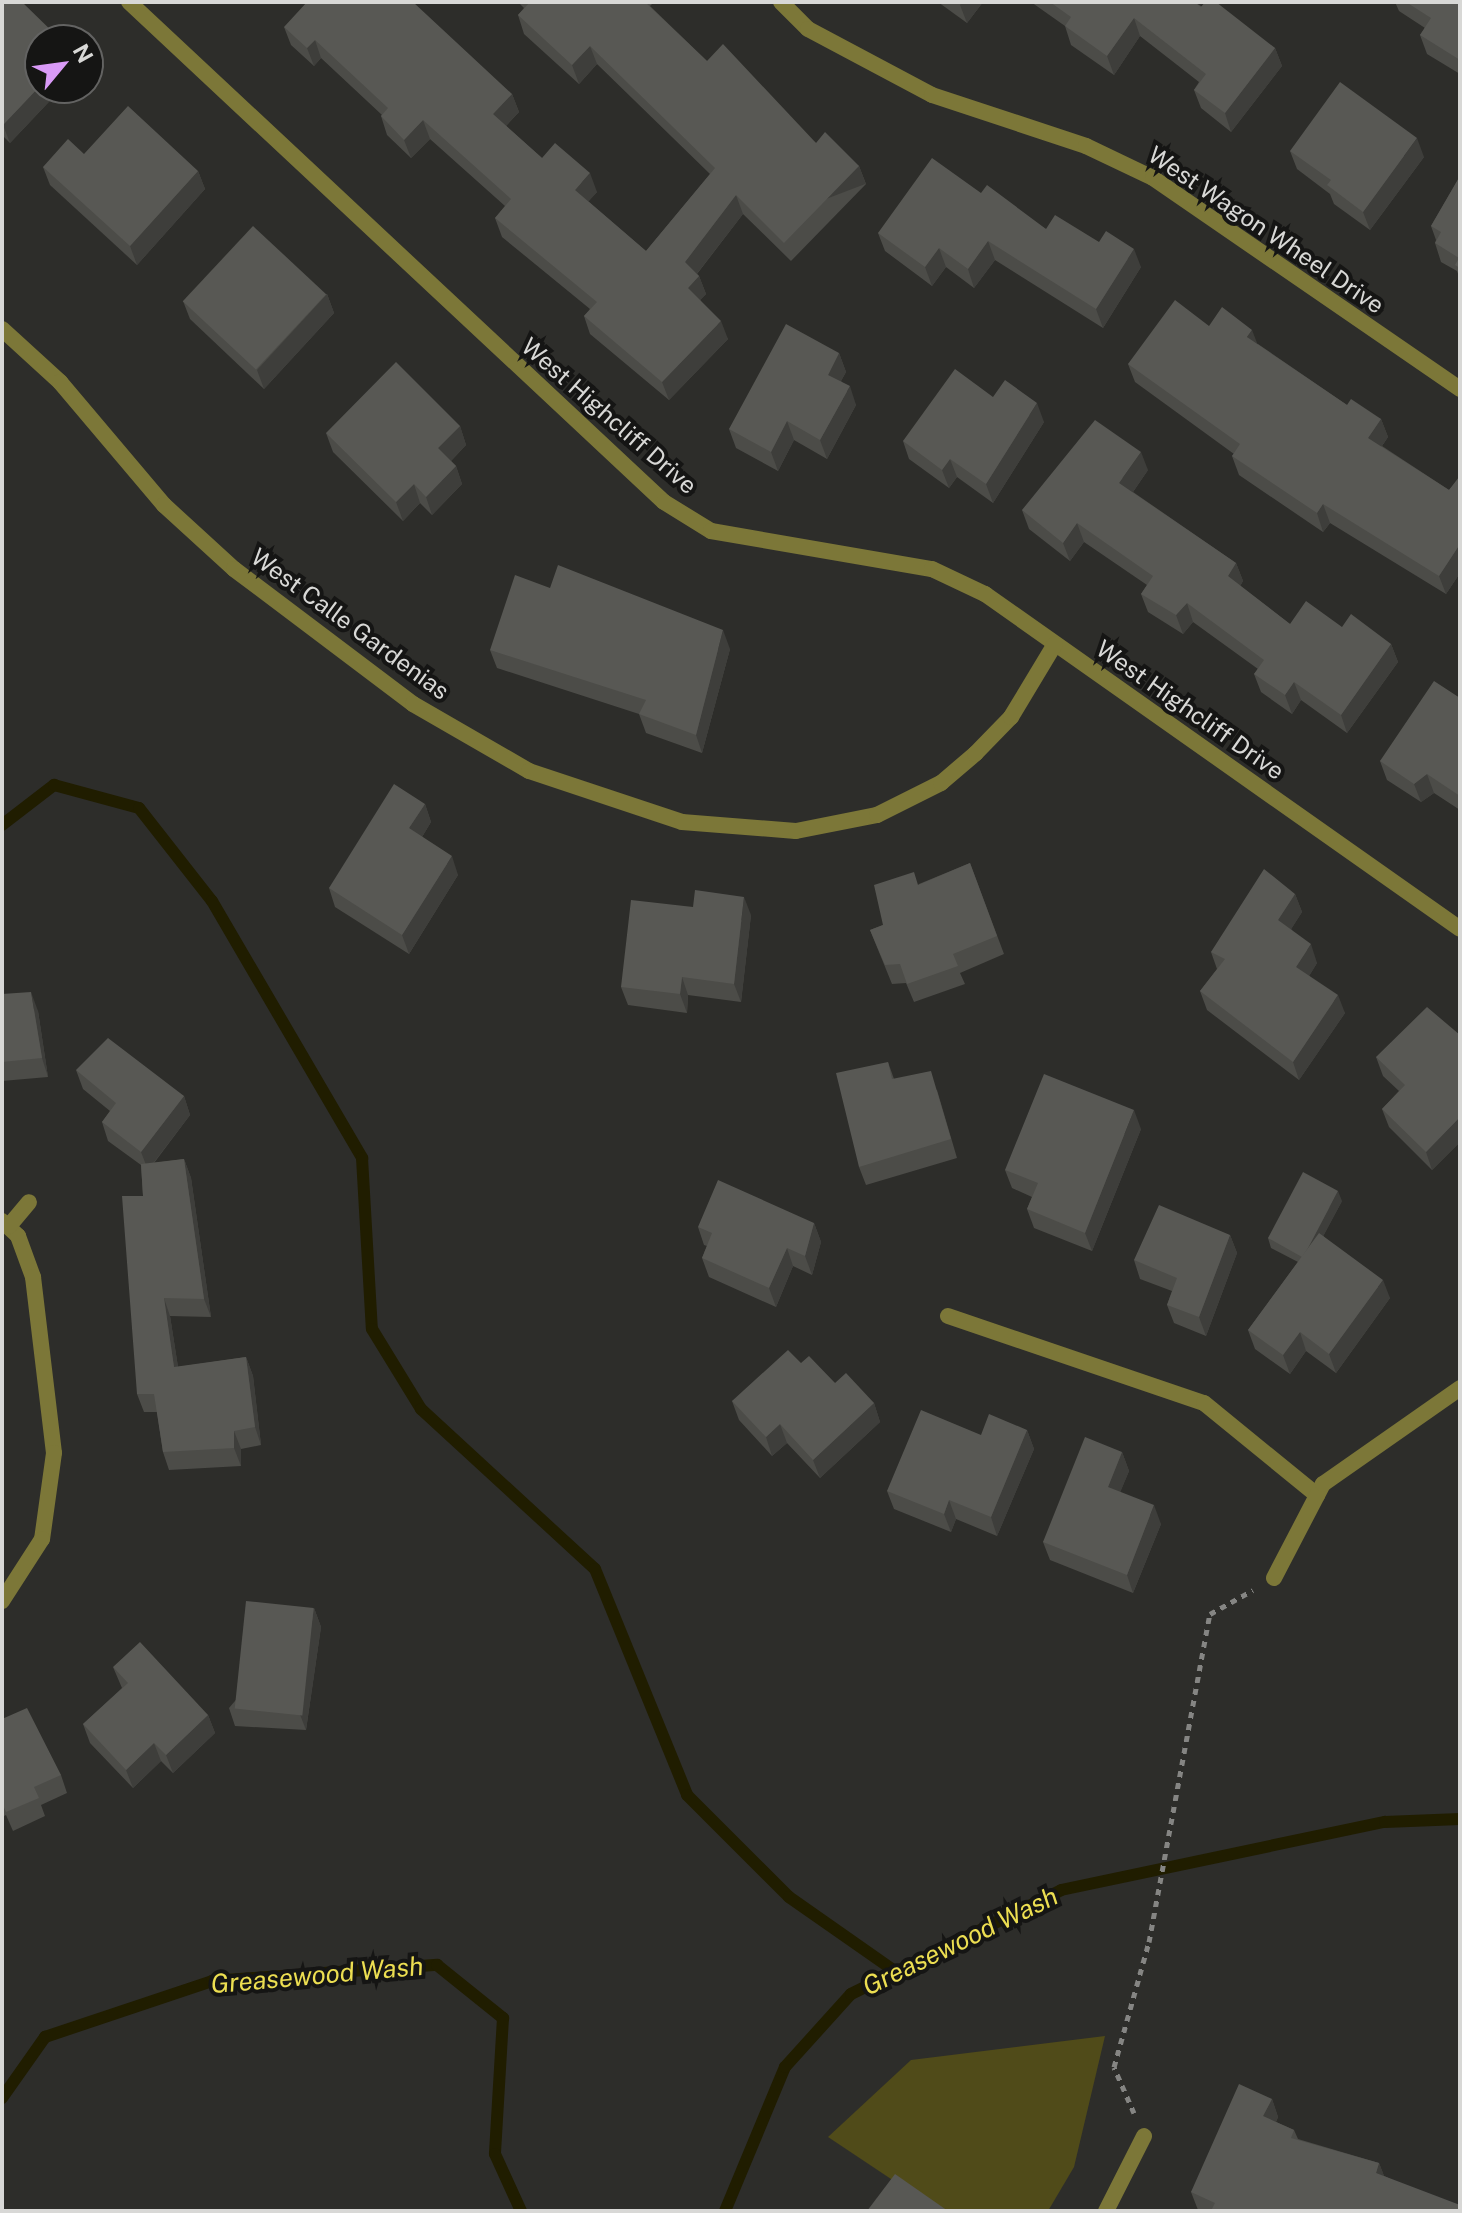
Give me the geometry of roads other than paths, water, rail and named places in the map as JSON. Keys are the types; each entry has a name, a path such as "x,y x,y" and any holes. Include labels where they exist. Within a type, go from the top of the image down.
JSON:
{"street":[{"name":"West Highcliff Drive","path":"129,2 664,502 711,531 761,543 932,569 985,594 1460,929"},
{"name":"West Wagon Wheel Drive","path":"781,2 808,29 932,95 1086,146 1153,178 1460,389"},
{"name":"West Calle Gardenias","path":"2,329 60,382 187,527 413,704 529,771 682,822 796,831 877,815 941,783 975,754 1011,717 1055,644"},
{"path":"2,1601 42,1539 54,1453 33,1277 6,1224 29,1202"},
{"path":"948,1316 1204,1403 1317,1495"},
{"path":"1274,1578 1317,1495 1460,1388"},
{"path":"1106,2211 1144,2136"}],"waterway":[{"path":"2,825 54,785 139,808 212,901 362,1158 372,1329 421,1409 595,1569 687,1795 789,1897 896,1972"},
{"name":"Greasewood Wash","path":"725,2211 785,2067 851,1994 1061,1890 1385,1822 1460,1819"},
{"name":"Greasewood Wash","path":"2,2098 45,2037 212,1981 437,1965 503,2018 495,2154 521,2211"}]}
